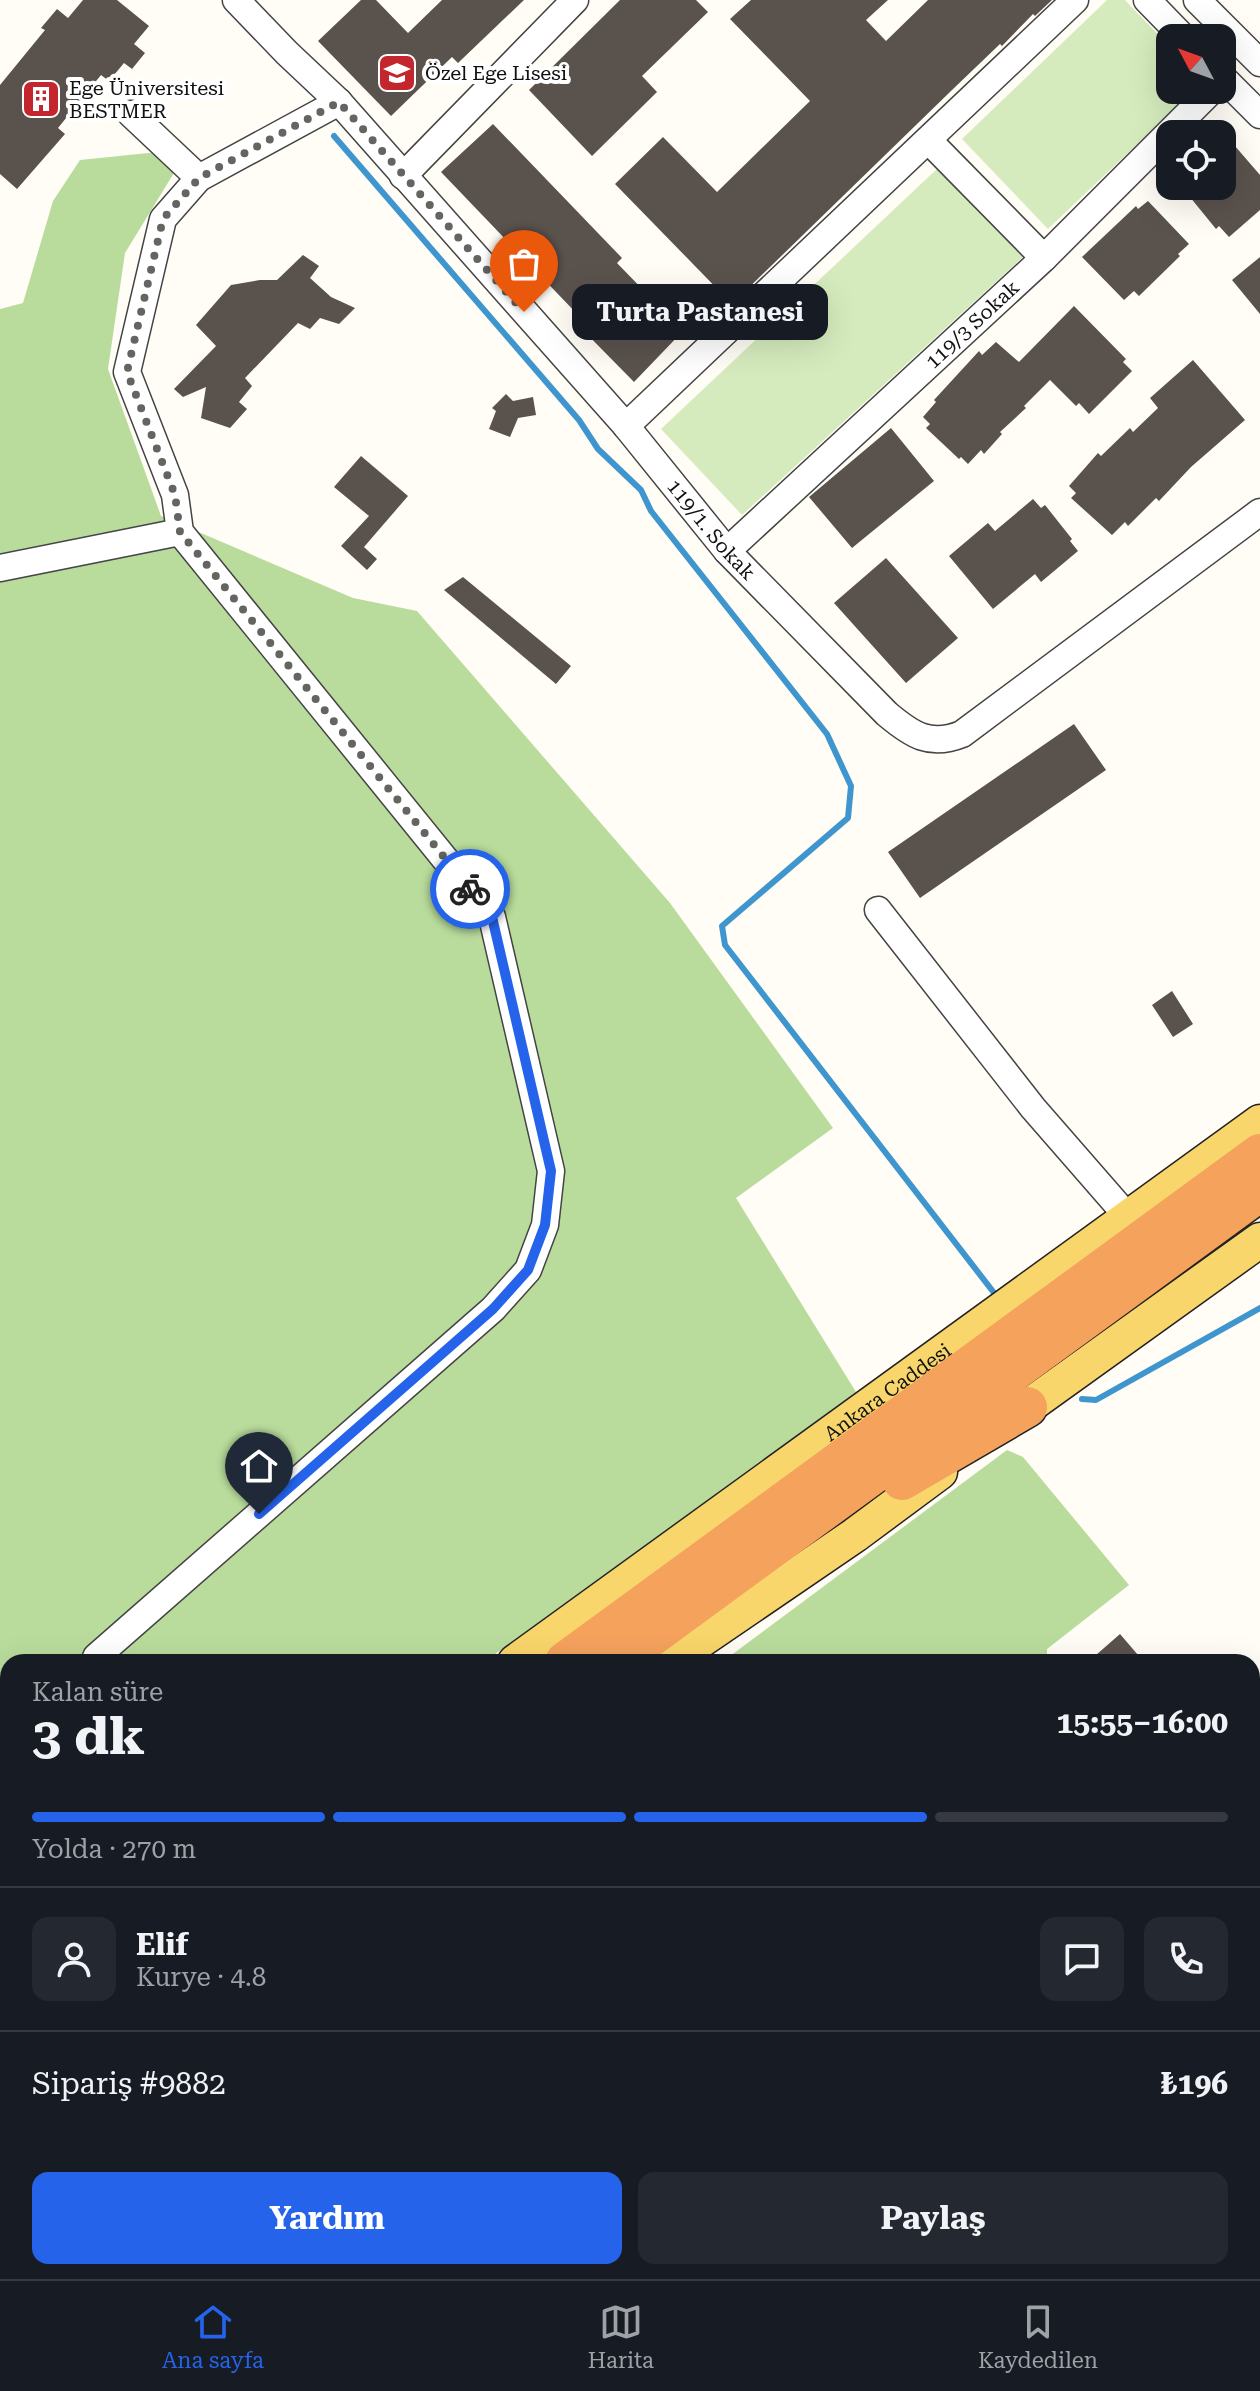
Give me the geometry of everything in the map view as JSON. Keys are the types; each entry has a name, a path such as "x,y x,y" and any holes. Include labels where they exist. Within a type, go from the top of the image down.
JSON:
{"highway":[{"name":"Ankara Caddesi","path":"576,1654 1260,1154"},
{"path":"627,1654 1260,1191"},
{"path":"712,1590 1027,1407"},
{"path":"573,1654 682,1541"}],"main road":[{"name":"Ankara Caddesi","path":"526,1654 1260,1122"},
{"path":"681,1654 855,1535 1027,1407 1253,1252"}],"street":[{"name":"119/1. Sokak","path":"236,0 339,102 626,426 727,551 908,732 927,739 947,740 962,734 1260,512"},
{"path":"403,176 575,0"},
{"path":"626,426 1075,0"},
{"path":"1147,0 1170,24"},
{"path":"1197,0 1260,63"},
{"path":"1236,95 1260,115"},
{"path":"99,1654 493,1309 528,1270 545,1225 551,1171 492,917 180,532 175,495 127,372 163,219 199,178 339,102"},
{"name":"119/3 Sokak","path":"727,551 1044,258 1198,104"},
{"path":"131,114 199,178"},
{"path":"929,141 1044,258"},
{"path":"0,568 180,532"},
{"path":"878,910 1033,1108 1128,1217"}],"green space":[{"path":"1107,0 1125,0 1156,32 1156,104 1179,104 1162,120 1156,120 1156,126 1048,229 962,139"},
{"path":"168,151 177,168 125,253 108,369 161,516 353,598 417,611 670,903 833,1128 736,1198 856,1392 495,1654 0,1654 0,309 23,303 53,201 80,160"},
{"path":"939,167 1025,255 742,515 661,429"},
{"path":"1007,1450 1023,1457 1129,1585 1047,1649 1047,1654 733,1654"}],"building":[{"name":"Ege Üniversitesi BESTMER","path":"83,0 117,0 149,26 134,44 145,53 132,69 124,63 109,81 101,75 58,128 65,134 17,189 0,174 0,85 45,30 41,28 57,9 68,18"},
{"path":"361,0 376,0 408,33 442,0 524,0 458,63 452,57 391,116 318,41"},
{"path":"620,0 696,0 708,12 642,76 657,92 592,156 529,90"},
{"path":"751,0 888,0 866,20 886,41 928,0 1052,0 1035,16 1033,14 1002,46 1000,44 732,304 615,184 663,137 717,192 810,101 730,19"},
{"path":"493,124 622,258 617,263 683,331 634,382 575,322 580,317 441,172"},
{"path":"1236,147 1260,175 1260,210 1229,237 1219,226 1216,229 1192,200 1236,200"},
{"path":"1148,201 1189,244 1139,296 1134,291 1124,300 1082,257 1136,206 1138,209"},
{"path":"303,255 319,266 310,278 331,297 355,308 339,324 320,318 310,329 298,323 245,378 252,386 239,402 247,409 230,428 201,418 206,387 183,397 174,389 216,346 196,325 231,285 277,280"},
{"path":"1260,257 1260,314 1232,280"},
{"path":"1074,306 1126,359 1123,362 1132,371 1089,414 1079,403 1076,406 1050,380 1000,432 1002,434 984,454 981,450 968,464 926,428 930,424 923,417 936,402 934,400 979,351 982,355 996,342 1019,362"},
{"path":"1193,360 1245,420 1191,467 1159,501 1156,498 1128,526 1125,522 1112,535 1071,498 1076,493 1069,486 1098,453 1101,456 1130,428 1133,432 1158,408 1150,398"},
{"path":"506,394 513,401 533,397 536,415 518,418 510,437 489,429 496,411 492,408"},
{"path":"891,428 934,481 852,548 809,497"},
{"path":"361,456 408,496 364,547 377,559 367,570 341,546 369,516 334,487"},
{"path":"1033,499 1041,508 1045,505 1078,551 1041,582 1035,574 993,609 949,556 988,523 995,531"},
{"path":"886,558 958,638 906,683 834,603"},
{"path":"463,577 571,666 556,684 444,590"},
{"path":"1074,724 1106,770 920,898 888,852"},
{"path":"1172,991 1193,1024 1173,1037 1152,1005"},
{"path":"1120,1634 1137,1654 1097,1654"}],"waterway":[{"path":"334,136 579,420 598,449 641,490 651,511 827,734 851,786 848,818 722,926 725,945 998,1298"},
{"path":"1082,1399 1096,1400 1260,1308"}],"way so far":[{"path":"470,889 180,532 175,495 127,372 163,219 199,178 339,102 524,312"}],"place":[{"name":"Özel Ege Lisesi","path":"397,73"},
{"name":"Ege Üniversitesi BESTMER","path":"41,99"},
{"name":"Turta Pastanesi","path":"524,312"}],"route":[{"path":"259,1514 493,1309 528,1270 545,1225 551,1171 492,917 470,889"}]}
